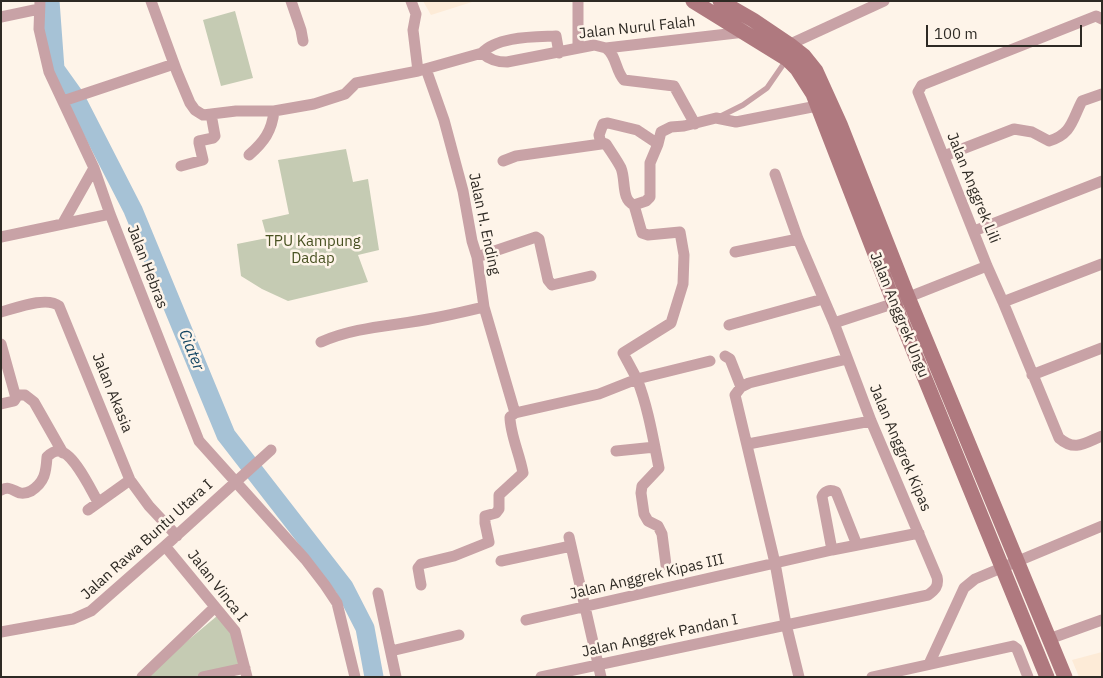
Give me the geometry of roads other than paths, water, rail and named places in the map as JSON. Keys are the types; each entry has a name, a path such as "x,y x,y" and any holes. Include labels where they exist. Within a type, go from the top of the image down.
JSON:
{"street":[{"path":"151,1 174,64 195,110 203,115 274,111 314,104 345,94 356,83 422,70 482,53 493,44 528,38 556,36 559,53"},
{"path":"291,1 303,41"},
{"name":"Jalan H. Ending","path":"411,1 416,14 413,30 422,70 444,120 463,191 472,241 477,256 484,307 515,413"},
{"name":"Jalan Anggrek Ungu","path":"693,1 745,32 784,52 804,56 816,71 840,124 908,297 1065,677"},
{"name":"Jalan Anggrek Ungu","path":"720,1 753,20 784,52 806,81 894,303 1047,677"},
{"path":"784,52 884,1"},
{"path":"578,2 578,48"},
{"path":"1,17 39,5"},
{"name":"Jalan Hebras","path":"39,5 39,29 49,72 65,100 94,168 110,214 199,441 305,558 337,603 355,677"},
{"name":"Jalan Anggrek Lili","path":"1102,19 1096,16 922,85 918,92 987,266 1059,438 1067,445 1077,446 1102,436"},
{"name":"Jalan Nurul Falah","path":"482,53 497,62 507,62 594,45 606,48 745,32"},
{"path":"606,48 615,58 619,72 624,80 674,86 682,97 695,124"},
{"path":"65,100 174,64"},
{"path":"944,156 1014,129 1032,132 1050,141 1060,138 1069,130 1082,101 1102,94"},
{"path":"634,205 646,201 650,197 650,162 661,132 666,129 716,118 736,122 817,106"},
{"path":"249,155 262,144 273,124 274,111"},
{"path":"180,166 204,160 199,141 215,136 212,114"},
{"path":"601,144 599,135 601,127 603,124 608,123 636,130 658,144"},
{"path":"503,161 516,156 601,144 603,142 622,170 627,198 634,205 642,233 648,235 680,232 684,255 684,284 671,322 623,353 642,391 655,447 658,468 642,486 641,493 644,514 648,521 658,526 662,534 666,565"},
{"path":"63,223 94,168"},
{"name":"Jalan Anggrek Kipas","path":"775,174 798,239 834,323 871,421 938,582 933,592 928,595 786,624"},
{"path":"974,231 1102,181"},
{"path":"1,237 110,214"},
{"path":"477,256 536,237 539,239 548,280 552,285 591,276"},
{"path":"734,252 798,239"},
{"path":"1003,302 1102,264"},
{"path":"834,323 894,303 987,266"},
{"path":"729,325 823,299"},
{"name":"Jalan Akasia","path":"1,312 43,302 55,302 59,306 130,480 149,506 177,536"},
{"path":"320,342 335,336 378,326 434,319 484,307"},
{"path":"1,344 16,398 14,402 1,404"},
{"path":"1032,375 1102,348"},
{"path":"725,356 730,358 745,385"},
{"path":"799,677 748,444 735,395 745,385 847,359"},
{"path":"421,585 418,568 421,564 454,556 489,542 485,516 496,513 499,509 499,495 523,473 519,453 510,427 510,417 515,413 599,394 637,379 710,361"},
{"path":"15,394 25,395 34,402 63,453 75,463 98,502"},
{"path":"748,444 871,421"},
{"path":"616,452 655,447"},
{"name":"Jalan Rawa Buntu Utara I","path":"1,632 73,619 91,610 177,536 270,450"},
{"path":"1,490 11,488 24,494 34,489 45,476 47,457 56,451 63,453"},
{"path":"88,510 130,480"},
{"path":"832,550 822,497 824,492 828,491 836,492 857,545"},
{"path":"929,664 964,588 975,579 1102,526"},
{"name":"Jalan Anggrek Kipas III","path":"526,620 832,550 919,533"},
{"path":"501,561 570,541 601,677"},
{"name":"Jalan Vinca I","path":"165,546 235,632 246,672"},
{"path":"378,593 396,677"},
{"path":"142,677 216,607"},
{"path":"1049,639 1102,620"},
{"name":"Jalan Anggrek Pandan I","path":"541,677 786,624"},
{"path":"391,651 459,636"},
{"path":"872,677 1014,646 1028,677"},
{"path":"203,677 246,672"}],"lane":[{"path":"716,118 744,105 767,88 784,52"}],"waterway":[{"name":"Ciater","path":"50,1 55,69 75,97 133,210 226,435 344,587 365,628 374,677"}],"park label":[{"name":"TPU Kampung Dadap","path":"313,250"}]}
